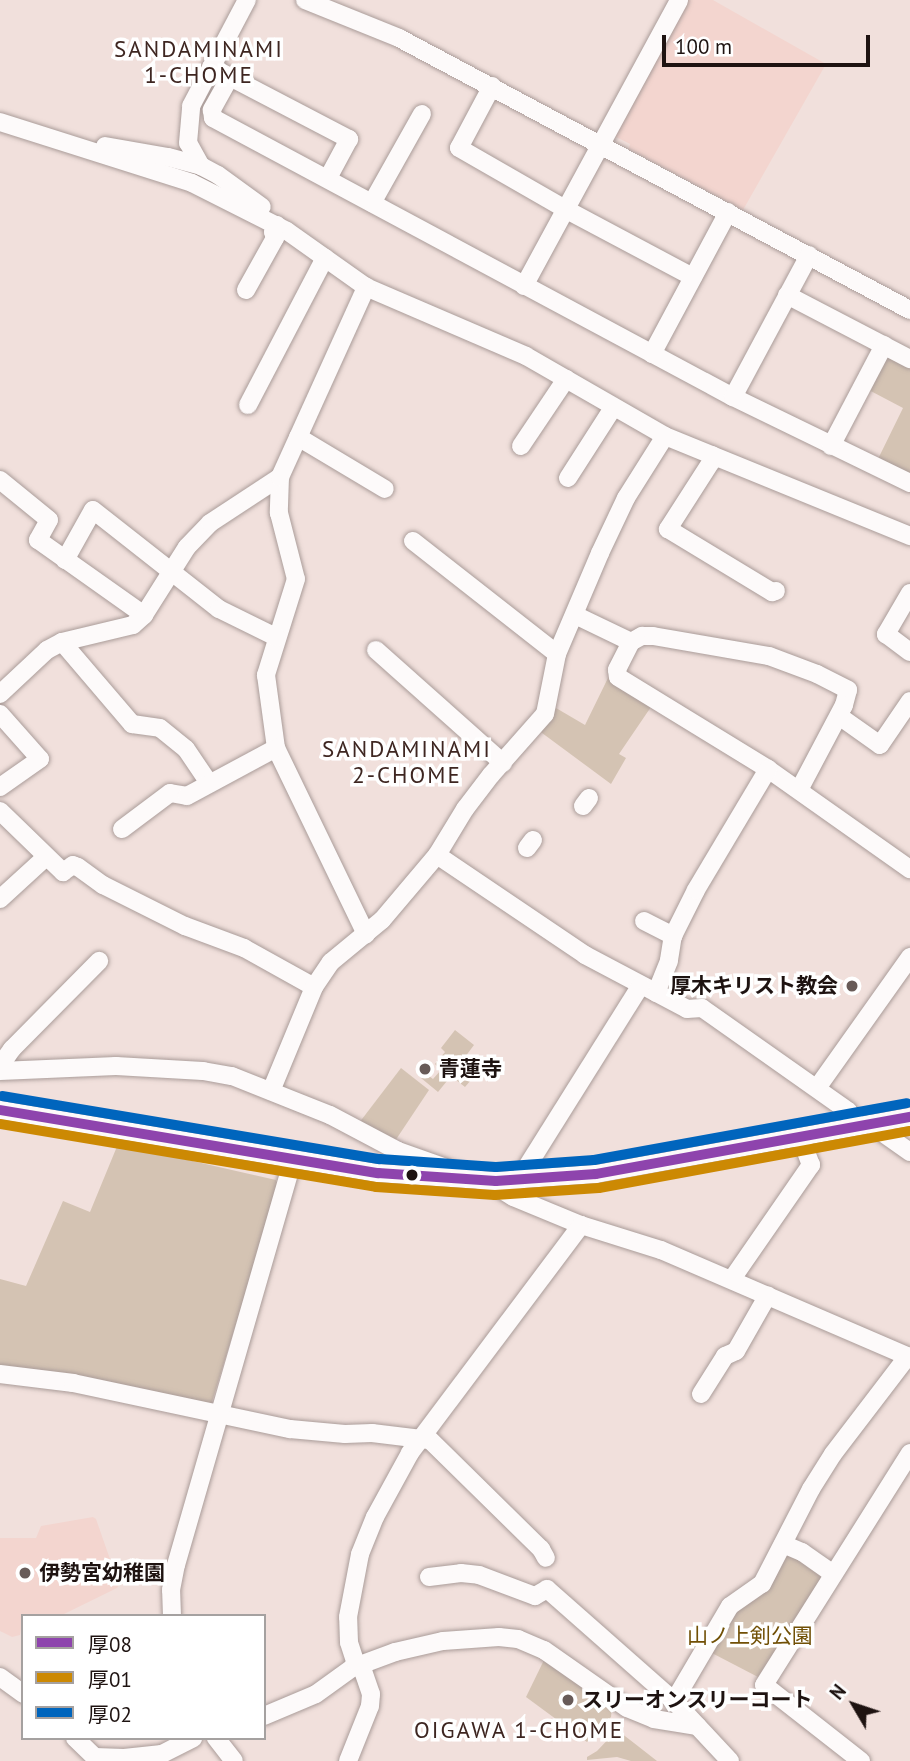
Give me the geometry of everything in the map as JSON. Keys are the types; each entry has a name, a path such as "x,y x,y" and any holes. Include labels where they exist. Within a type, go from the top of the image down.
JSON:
{"street":[{"path":"201,166 188,144 187,128 191,106 247,0"},
{"path":"305,0 399,38 910,310"},
{"path":"524,286 679,0"},
{"path":"211,67 349,139 328,178"},
{"path":"230,77 212,110 213,118 733,397 910,483"},
{"path":"492,86 460,148 565,209 693,277"},
{"path":"372,203 422,114"},
{"path":"0,122 192,183 282,228 366,287 526,356 665,436 910,537"},
{"path":"79,148 88,143 168,157 201,166 258,203 282,228"},
{"path":"652,354 728,212"},
{"path":"246,290 275,238 273,232 282,228"},
{"path":"733,397 809,255"},
{"path":"248,405 324,258"},
{"path":"366,287 280,477 279,513 296,579 276,637 266,684 276,748 366,934"},
{"path":"787,295 910,359"},
{"path":"831,446 884,345"},
{"path":"521,446 566,379"},
{"path":"574,474 613,408"},
{"path":"271,1091 314,987 331,962 382,920 437,855 465,809 545,714 556,654 626,498 665,436"},
{"path":"298,437 385,489"},
{"path":"712,455 711,462 667,529 772,592 776,591"},
{"path":"0,694 47,650 62,642 133,625 145,615 187,547 210,523 280,477"},
{"path":"0,480 48,520 38,540 145,615"},
{"path":"65,560 93,510 170,574 219,609 276,637"},
{"path":"413,541 556,654"},
{"path":"910,593 886,635 910,652"},
{"path":"575,615 631,642"},
{"path":"799,790 839,716 848,690 817,674 769,656 653,636 642,636 631,642 617,670 618,677 768,769 910,869"},
{"path":"62,642 132,724 160,728 209,783"},
{"path":"376,650 503,764"},
{"path":"839,716 880,745 910,701"},
{"path":"0,713 40,759 0,788"},
{"path":"133,823 170,793 187,796 276,748"},
{"path":"518,1181 670,960 673,936 696,890 768,769"},
{"path":"0,811 63,872 73,865 78,867 103,885 185,926 244,948 314,987"},
{"path":"437,855 586,955 687,1009 702,1008 817,1088 864,1125 910,1152"},
{"path":"0,899 46,857"},
{"path":"645,921 673,936"},
{"path":"817,1088 910,957"},
{"path":"0,1066 36,1023 99,961"},
{"path":"0,1072 116,1066 203,1070 232,1076 330,1115 398,1151 477,1180 581,1225 661,1250 909,1356 833,1454 762,1584 730,1606 674,1701"},
{"path":"0,1110 402,1176 518,1181 596,1174 910,1117"},
{"path":"732,1279 811,1166 800,1137"},
{"path":"172,1614 171,1590 176,1565 293,1160"},
{"path":"348,1761 370,1706 371,1694 349,1642 348,1617 360,1554 374,1517 420,1439 581,1225"},
{"path":"701,1394 725,1356 736,1351 768,1295"},
{"path":"0,1374 73,1382 321,1433 372,1433 429,1440 541,1549 545,1558"},
{"path":"861,1761 764,1685 893,1474 910,1453"},
{"path":"783,1544 803,1552 834,1574"},
{"path":"429,1577 461,1573 479,1575 535,1596 547,1589 674,1701 730,1761"},
{"path":"266,1715 316,1694 358,1665 443,1641 476,1637 517,1639 557,1658 627,1708 654,1719 697,1726"},
{"path":"0,1677 21,1693"},
{"path":"77,1740 94,1759 162,1754 189,1740"},
{"path":"218,1740 234,1761"}],"shaded area":[{"path":"686,0 713,0 826,64 743,210 629,149 630,144 612,135"},
{"name":"伊勢宮幼稚園","path":"93,1517 96,1519 119,1585 64,1614 21,1614 20,1635 12,1637 0,1631 0,1538 36,1538 41,1526"}],"green space":[{"path":"883,353 910,364 910,477 877,461 903,408 865,388"},
{"path":"608,678 653,704 619,754 626,758 611,784 538,730 556,708 585,725"},
{"path":"455,1030 474,1045 462,1061 477,1073 465,1087 451,1076 438,1092 421,1078 425,1073 433,1079 441,1070 435,1064 445,1052 441,1048"},
{"path":"401,1068 429,1090 395,1141 359,1123"},
{"path":"118,1144 276,1180 278,1188 211,1405 0,1370 0,1279 26,1286 63,1201 90,1212"},
{"name":"山ノ上剣公園","path":"791,1553 820,1574 820,1582 758,1677 708,1651 731,1612"},
{"name":"スリーオンスリーコート","path":"545,1658 612,1708 611,1717 587,1742 526,1697"},
{"path":"617,1730 657,1761 631,1761 617,1757 587,1760 587,1757 597,1751"}],"transit line":[{"name":"厚02","path":"2,1096 380,1159 496,1167 594,1160 907,1103"},
{"name":"厚08","path":"0,1110 378,1173 496,1181 596,1174 910,1117"},
{"name":"厚01","path":"0,1124 376,1187 495,1195 599,1188 910,1131"}],"place":[{"name":"厚木キリスト教会","path":"852,986"},
{"name":"青蓮寺","path":"425,1069"},
{"name":"伊勢宮幼稚園","path":"25,1573"},
{"name":"スリーオンスリーコート","path":"568,1700"}],"district":[{"name":"SANDAMINAMI 1-CHOME","path":"199,62"},
{"name":"SANDAMINAMI 2-CHOME","path":"407,762"},
{"name":"OIGAWA 1-CHOME","path":"519,1730"}]}
